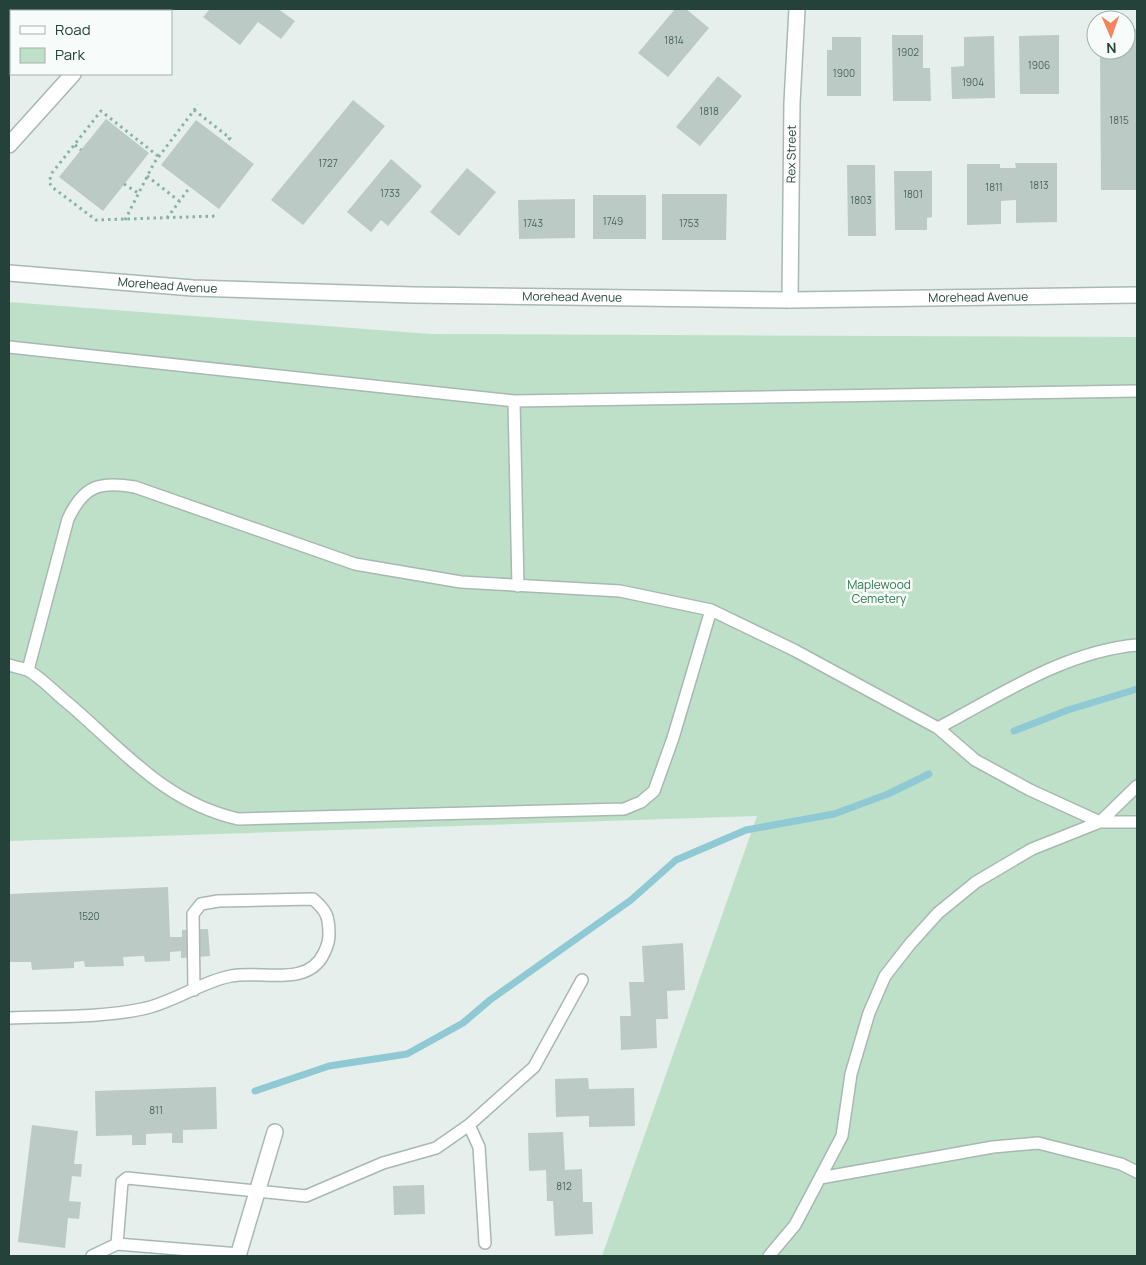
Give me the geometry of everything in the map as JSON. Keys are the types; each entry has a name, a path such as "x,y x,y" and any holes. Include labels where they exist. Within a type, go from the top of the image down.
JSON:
{"street":[{"name":"Rex Street","path":"790,300 792,104 797,9"},
{"path":"9,145 72,75"},
{"name":"Morehead Avenue","path":"9,272 222,289 413,295 790,300 1137,295"},
{"path":"239,1255 275,1132"}],"lane":[{"path":"9,348 514,401 1137,391"},
{"path":"514,401 518,586"},
{"path":"28,670 68,519 77,500 92,489 112,484 135,487 355,564 462,582 620,591 711,610 794,650 938,728 975,760 1030,790 1100,822"},
{"path":"9,665 28,670 97,728 144,773 196,805 216,814 238,819 624,809 641,802 654,790 673,738 711,610"},
{"path":"938,728 1063,664 1122,647 1137,645"},
{"path":"1100,822 1137,786"},
{"path":"769,1256 795,1225 842,1136 851,1074 869,1013 885,976 910,944 938,912 976,882 1032,849 1100,822 1137,822"},
{"path":"9,1018 98,1015 141,1010 169,1002 231,976 298,974 314,968 330,942 326,910 314,899 218,900 201,904 193,914 194,990"},
{"path":"117,1244 124,1179 258,1190 306,1196 383,1163 436,1148 469,1125 534,1067 582,980"},
{"path":"469,1125 479,1148 486,1243"},
{"path":"820,1178 993,1146 1038,1143 1104,1159 1137,1172"},
{"path":"92,1256 117,1244 239,1255"}],"path":[{"path":"125,220 158,156 198,105"},
{"path":"194,110 230,138 226,143"},
{"path":"158,156 101,111 50,176 50,184 92,219 125,220 217,216"},
{"path":"75,145 81,150"},
{"path":"147,176 179,201"},
{"path":"124,184 138,193"},
{"path":"168,218 190,187"}],"green space":[{"name":"Maplewood Cemetery","path":"9,302 431,334 1137,337 1137,1256 602,1256 757,816 9,841"}],"building":[{"path":"210,9 278,9 295,21 281,39 258,22 240,45 203,17"},
{"path":"675,9 686,9 709,28 668,77 638,53"},
{"path":"1137,29 1137,190 1101,190 1100,60 1136,60"},
{"path":"892,35 923,35 923,68 930,68 931,101 893,101"},
{"path":"1059,35 1059,94 1020,94 1019,36"},
{"path":"994,36 995,98 952,99 951,67 964,66 964,37"},
{"path":"832,37 861,37 861,96 827,96 827,50 832,50"},
{"path":"718,76 742,96 700,146 676,127"},
{"path":"353,100 385,126 303,225 271,200"},
{"path":"106,119 149,153 103,211 59,177"},
{"path":"196,120 254,164 219,209 161,165"},
{"path":"391,159 422,186 388,226 381,220 371,232 347,212"},
{"path":"1015,163 1057,163 1057,222 1016,223 1016,200 1001,201 1001,224 967,225 967,164 1000,164 1000,168 1016,168"},
{"path":"847,165 875,165 876,236 848,236"},
{"path":"467,168 496,192 459,236 430,212"},
{"path":"894,171 932,171 932,217 927,218 927,230 895,230"},
{"path":"662,194 727,194 726,240 662,240"},
{"path":"593,195 646,195 646,239 593,239"},
{"path":"575,199 575,238 519,239 518,200"},
{"path":"168,887 170,937 182,937 182,930 208,929 210,956 181,958 181,951 170,952 170,961 145,962 144,956 123,957 124,966 85,967 84,961 74,962 74,968 32,970 31,962 9,962 9,894"},
{"path":"683,943 685,990 667,991 668,1019 656,1019 657,1048 621,1050 620,1016 631,1016 629,982 644,982 642,946"},
{"path":"588,1078 589,1089 634,1088 635,1126 589,1127 589,1116 556,1117 555,1079"},
{"path":"216,1087 217,1129 183,1130 183,1143 172,1143 172,1133 146,1134 146,1145 132,1145 132,1135 96,1136 95,1091"},
{"path":"32,1125 78,1131 74,1164 82,1164 81,1177 72,1176 69,1201 81,1202 79,1219 68,1218 65,1248 18,1242"},
{"path":"563,1132 565,1170 582,1169 583,1202 592,1202 593,1234 555,1236 553,1201 547,1201 546,1170 529,1171 528,1133"},
{"path":"424,1185 425,1214 394,1215 393,1186"}],"waterway":[{"path":"1014,731 1068,710 1137,689"},
{"path":"255,1091 329,1066 407,1054 463,1023 490,1000 631,900 676,860 746,830 834,814 888,794 929,774"}]}
